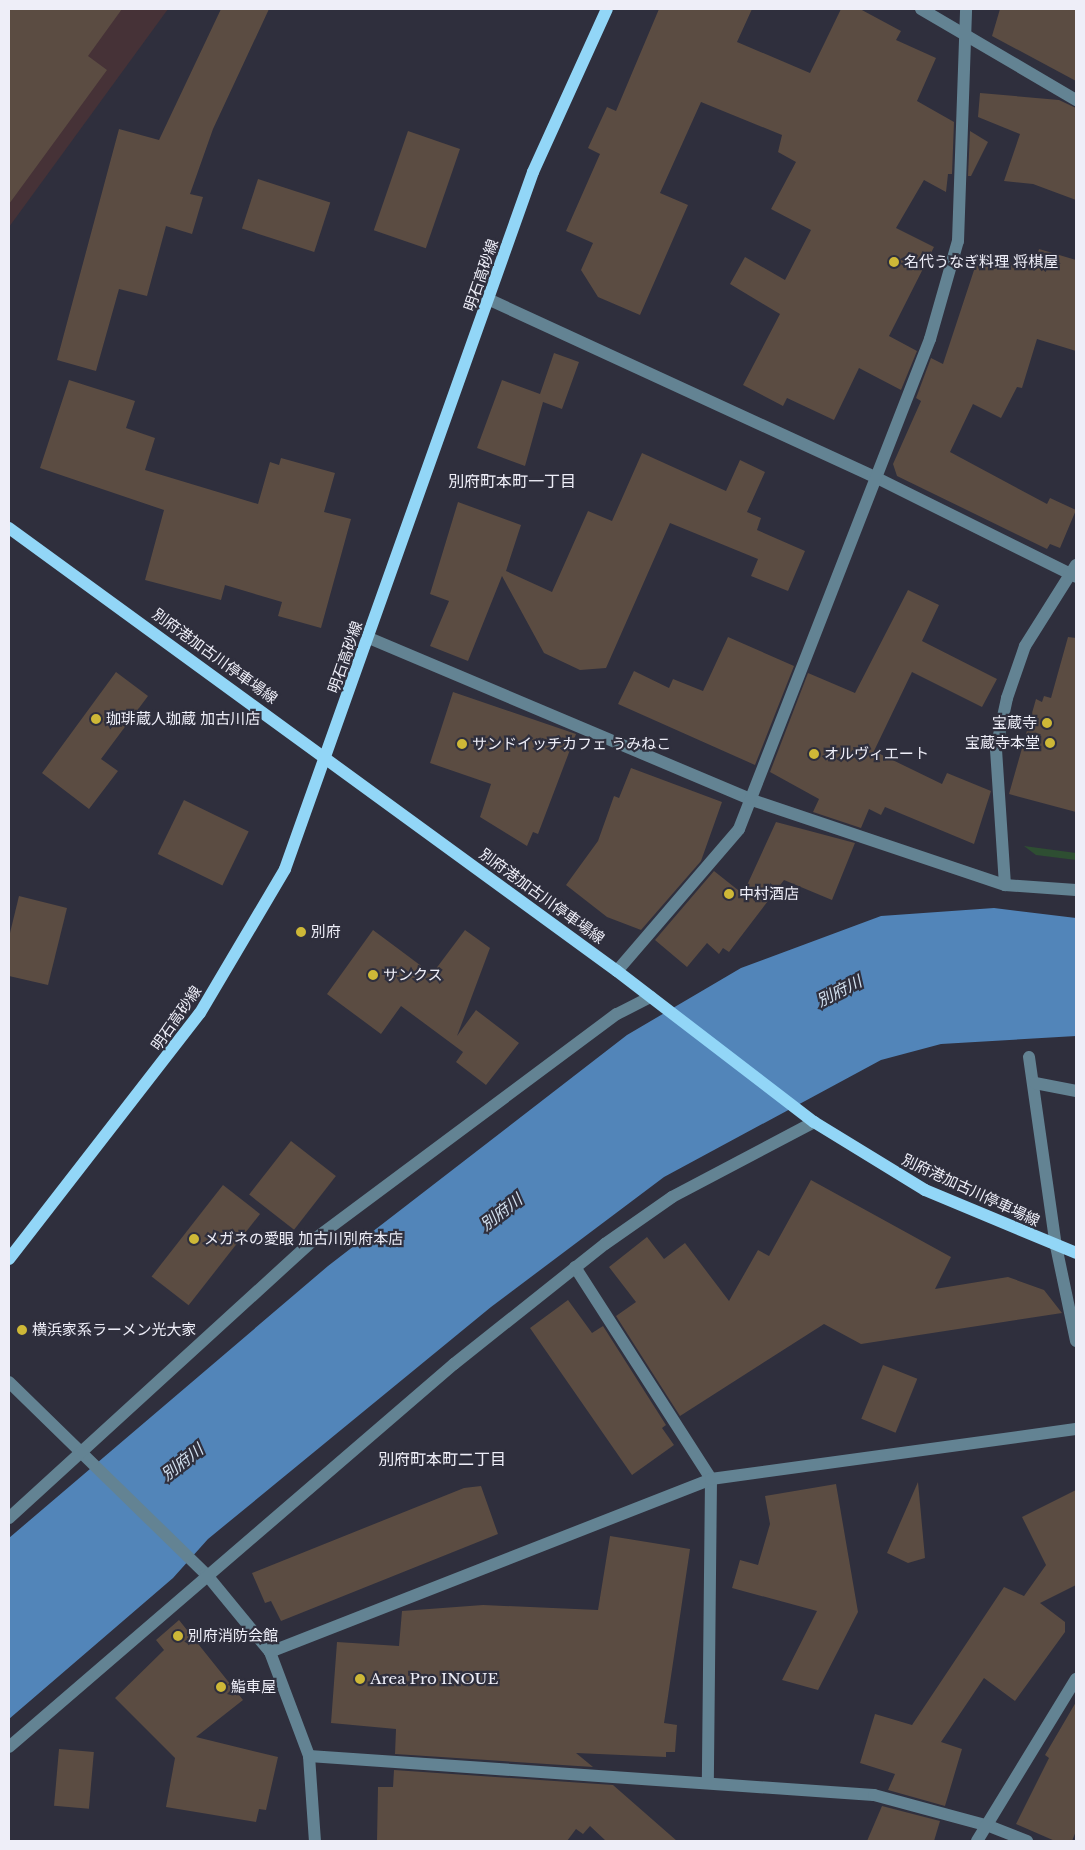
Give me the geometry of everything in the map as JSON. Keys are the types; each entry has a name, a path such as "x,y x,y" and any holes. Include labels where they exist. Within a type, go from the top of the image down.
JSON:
{"main road":[{"name":"明石高砂線","path":"9,1260 200,1013 285,869 327,757 490,300 533,172 607,9"},
{"name":"別府港加古川停車場線","path":"9,528 327,757 617,971 814,1122 925,1190 1076,1253"}],"street":[{"path":"921,9 965,32 996,57 1076,100"},
{"path":"617,971 739,828 752,800 930,340 958,241 966,9"},
{"path":"490,300 877,478 1074,572 1025,646 996,749 1005,885"},
{"path":"369,638 752,800 1005,885 1076,890"},
{"path":"9,1518 316,1238 617,1014 651,997"},
{"path":"1029,1057 1035,1083 1056,1246 1076,1341"},
{"path":"1035,1083 1076,1091"},
{"path":"9,1747 206,1574 575,1268 672,1197 814,1122"},
{"path":"575,1268 711,1479 708,1781"},
{"path":"9,1382 206,1574 270,1652 309,1756 316,1841"},
{"path":"270,1652 711,1479 1076,1429"},
{"path":"976,1841 989,1826 1076,1678"},
{"path":"309,1756 708,1781 874,1795 989,1826 1027,1841"}],"shaded area":[{"path":"9,9 168,9 9,227"}],"green space":[{"path":"1024,846 1076,853 1076,860 1036,855"}],"water":[{"name":"別府川","path":"994,908 1076,918 1076,1036 941,1044 881,1060 664,1177 491,1307 208,1539 173,1578 9,1719 9,1538 328,1266 627,1035 741,968 881,916"}],"building":[{"path":"9,9 122,9 88,56 107,70 9,204"},
{"path":"221,9 269,9 213,129 190,194 203,197 192,234 166,226 147,296 119,289 96,371 57,360 119,129 159,140"},
{"path":"659,9 752,9 737,42 810,73 841,9 860,9 901,31 896,40 936,58 917,101 954,122 952,174 948,174 946,192 924,180 896,228 934,247 889,336 917,351 901,390 859,368 834,420 787,398 783,406 743,385 780,314 730,284 745,257 785,280 811,230 771,209 796,162 778,152 782,135 701,102 660,193 688,205 640,315 598,297 581,270 593,243 566,231 600,154 588,148 607,107 616,111"},
{"path":"1000,9 1076,9 1076,81 992,36"},
{"path":"980,93 1059,100 1076,108 1076,200 1033,184 1004,181 1020,134 978,117"},
{"path":"408,131 460,149 426,248 374,230"},
{"path":"970,131 988,142 971,176 968,176"},
{"path":"258,179 330,202 314,252 242,228"},
{"path":"1039,249 1076,260 1076,351 1037,339 1022,388 1017,387 1001,418 973,404 950,452 1047,504 1050,498 1076,510 1060,548 1050,544 1047,549 897,476 893,464 921,401 916,398 931,358 943,364 980,252 1033,270"},
{"path":"554,353 579,362 562,409 543,402 525,466 477,448 502,380 540,394"},
{"path":"69,380 135,401 126,428 155,438 145,470 258,504 270,462 279,465 281,458 335,473 324,512 351,519 321,628 278,616 282,602 225,585 221,600 145,580 164,510 40,468"},
{"path":"642,453 726,491 740,460 765,472 747,512 761,518 757,530 805,551 788,591 751,576 758,559 670,523 606,668 580,670 544,653 502,576 468,661 430,646 449,601 430,594 458,502 521,525 506,571 552,592 588,511 612,521"},
{"path":"908,590 939,605 922,641 997,679 982,707 912,672 874,751 942,784 947,773 991,791 974,844 885,807 881,815 869,809 861,828 813,812 819,799 770,772 808,673 855,693"},
{"path":"728,637 794,666 755,765 618,704 634,671 669,688 673,679 703,691"},
{"name":"宝蔵寺本堂","path":"1068,637 1076,638 1076,812 1009,794 1036,699 1042,702 1044,696 1051,698"},
{"path":"116,672 148,696 101,759 118,771 89,809 42,773"},
{"path":"453,692 576,734 538,834 533,832 527,846 480,817 491,784 430,763"},
{"path":"631,768 722,802 701,861 641,930 607,917 566,885 598,841 614,796 619,798"},
{"path":"184,800 249,832 222,885 158,854"},
{"path":"776,822 855,843 832,900 784,880 729,952 723,948 719,954 707,943 687,967 655,940 714,871 743,894"},
{"path":"19,896 67,908 48,985 9,976 9,937"},
{"path":"373,930 432,974 465,930 490,948 457,1036 476,1010 519,1043 486,1085 456,1062 463,1052 401,1006 381,1034 327,994"},
{"path":"291,1141 336,1176 294,1230 249,1195"},
{"path":"811,1180 951,1257 935,1289 1008,1277 1044,1290 1062,1313 861,1344 824,1324 680,1416 616,1316 636,1302 609,1267 647,1237 664,1259 685,1243 729,1301 758,1250 769,1256"},
{"path":"223,1185 260,1214 189,1305 152,1276"},
{"path":"568,1300 592,1333 603,1326 666,1425 662,1428 674,1445 632,1475 530,1328"},
{"path":"883,1365 917,1379 896,1433 861,1419"},
{"path":"918,1482 925,1558 908,1563 887,1553"},
{"path":"836,1484 858,1612 818,1690 782,1680 817,1611 732,1588 740,1560 758,1565 770,1524 765,1496"},
{"path":"481,1486 498,1534 281,1621 271,1601 265,1603 252,1573 464,1488"},
{"path":"1076,1490 1076,1585 1040,1603 1065,1622 1065,1632 1015,1701 984,1678 941,1742 962,1749 945,1806 888,1790 895,1774 860,1763 875,1714 912,1725 1004,1587 1024,1596 1046,1565 1022,1517"},
{"path":"610,1536 690,1549 664,1723 677,1725 675,1752 666,1752 666,1757 576,1753 593,1767 395,1754 396,1729 331,1723 337,1642 399,1646 402,1611 483,1605 598,1610"},
{"path":"179,1620 243,1700 196,1737 278,1757 266,1810 259,1809 256,1822 166,1807 175,1758 115,1698 164,1650 156,1640"},
{"path":"1076,1702 1076,1831 1072,1841 1055,1841 1016,1824 1049,1758 1045,1755"},
{"path":"59,1749 94,1752 89,1809 54,1806"},
{"path":"394,1770 613,1785 677,1841 606,1841 590,1826 583,1834 576,1829 567,1841 377,1841 378,1787 393,1787"},
{"path":"882,1806 940,1821 934,1841 867,1841"}],"place":[{"name":"名代うなぎ料理 将棋屋","path":"894,262"},
{"name":"珈琲蔵人珈蔵 加古川店","path":"96,719"},
{"name":"宝蔵寺","path":"1047,723"},
{"name":"宝蔵寺本堂","path":"1050,743"},
{"name":"サンドイッチカフェ うみねこ","path":"462,744"},
{"name":"オルヴィエート","path":"814,754"},
{"name":"中村酒店","path":"729,894"},
{"name":"別府","path":"301,932"},
{"name":"サンクス","path":"373,975"},
{"name":"メガネの愛眼 加古川別府本店","path":"194,1239"},
{"name":"横浜家系ラーメン光大家","path":"22,1330"},
{"name":"別府消防会館","path":"178,1636"},
{"name":"Area Pro INOUE","path":"360,1679"},
{"name":"鮨車屋","path":"221,1687"}],"district":[{"name":"別府町本町一丁目","path":"512,481"},
{"name":"別府町本町二丁目","path":"442,1459"}]}
